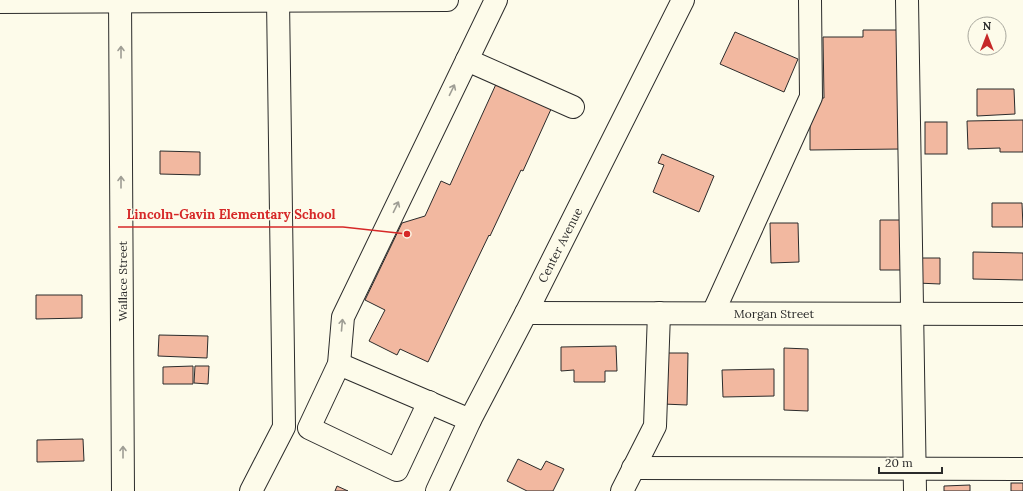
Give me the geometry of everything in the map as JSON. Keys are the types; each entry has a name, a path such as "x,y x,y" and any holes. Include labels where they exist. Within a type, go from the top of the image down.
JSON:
{"street":[{"path":"251,491 284,426 278,0"},
{"path":"0,2 447,0"},
{"path":"429,402 397,470 309,428 339,364 343,317 496,0"},
{"name":"Center Avenue","path":"437,491 470,420 526,313 683,0"},
{"path":"713,313 811,97 810,0"},
{"path":"907,0 915,491"},
{"name":"Wallace Street","path":"120,1 123,491"},
{"path":"467,60 573,107"},
{"name":"Morgan Street","path":"526,313 1023,314"},
{"path":"622,491 655,426 659,313"},
{"path":"339,364 470,420"},
{"path":"633,468 1023,469"}],"building":[{"path":"863,30 901,30 902,149 810,150 810,98 824,98 823,37 863,37"},
{"path":"735,32 798,59 784,92 720,64"},
{"path":"497,82 552,107 523,171 521,170 428,362 400,349 397,355 369,341 385,310 365,300 402,223 425,216 441,181 450,185"},
{"path":"977,89 1014,89 1015,114 977,116"},
{"path":"1023,120 1023,152 1000,152 1000,148 968,149 967,121"},
{"path":"925,122 947,122 947,154 925,154"},
{"path":"160,151 200,152 200,175 160,174"},
{"path":"662,154 714,176 699,212 653,192 664,165 658,163"},
{"path":"992,203 1022,203 1023,227 992,227"},
{"path":"880,220 901,220 902,270 880,270"},
{"path":"770,223 798,223 799,262 771,263"},
{"path":"973,252 1023,253 1023,280 973,279"},
{"path":"918,258 940,258 940,284 917,283"},
{"path":"36,295 82,295 82,318 36,319"},
{"path":"159,335 208,336 207,358 158,356"},
{"path":"616,346 617,371 605,371 605,382 574,382 574,370 561,371 561,347"},
{"path":"784,348 808,349 808,411 784,410"},
{"path":"665,353 688,353 687,405 663,404"},
{"path":"193,366 193,384 163,384 163,367"},
{"path":"195,366 209,366 208,384 194,383"},
{"path":"774,369 774,396 723,397 722,370"},
{"path":"83,439 84,461 37,462 37,440"},
{"path":"518,459 541,470 546,461 564,469 553,491 527,491 507,481"},
{"path":"1011,483 1023,483 1023,491 1011,491"},
{"path":"970,485 970,491 944,491 944,486"},
{"path":"337,486 348,491 335,491"}],"place":[{"name":"Lincoln-Gavin Elementary School","path":"407,234"}]}
